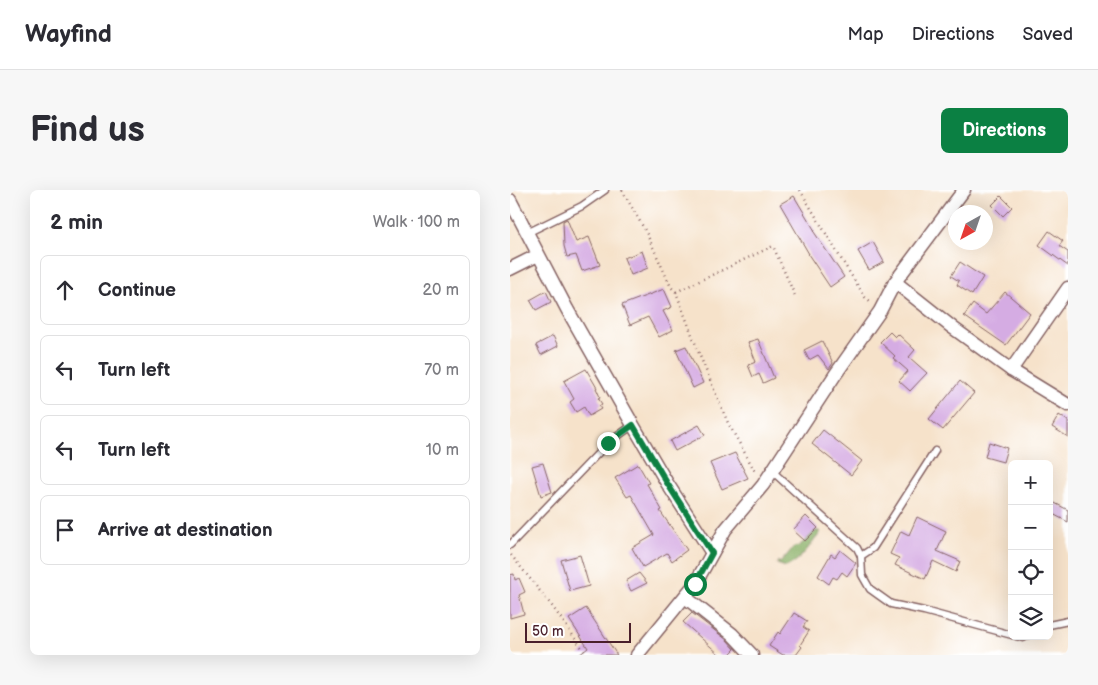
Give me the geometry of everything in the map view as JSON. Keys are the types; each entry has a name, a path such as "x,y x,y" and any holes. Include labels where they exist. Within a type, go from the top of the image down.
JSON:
{"street":[{"path":"637,655 695,584 725,530 763,485 835,375 880,311 895,282 964,190"},
{"path":"510,200 538,255 633,425 667,483 712,553"},
{"path":"510,269 538,255"},
{"path":"895,282 953,328 1011,370 1068,405"},
{"path":"1011,370 1068,288"},
{"path":"685,597 732,634 752,655"}],"lane":[{"path":"527,233 582,206 605,190"},
{"path":"510,545 608,443 633,425"},
{"path":"861,556 872,548 935,451"},
{"path":"772,471 857,548 861,556 862,575 870,589 891,604 1008,634"},
{"path":"1053,624 1068,621"}],"path":[{"path":"622,190 646,232 671,287 676,292 728,423 763,485"},
{"path":"800,190 865,297 880,311"},
{"path":"676,292 773,246 796,298"},
{"path":"510,553 552,606 587,655"}],"green space":[{"path":"815,531 820,533 797,560 786,567 777,564 794,547 799,546"}],"building":[{"path":"794,196 814,232 844,277 830,287 808,254 780,204"},
{"path":"1001,196 1012,207 1003,216 992,205"},
{"path":"567,219 576,242 589,237 600,265 582,271 576,255 567,257 564,246 563,221"},
{"path":"1049,231 1063,241 1059,246 1068,252 1068,266 1039,245"},
{"path":"873,242 884,262 869,270 858,251"},
{"path":"642,251 648,268 631,275 624,258"},
{"path":"960,262 983,277 972,295 957,285 959,281 951,276"},
{"path":"664,289 672,307 663,311 673,330 659,337 648,317 630,325 622,305"},
{"path":"546,291 551,302 536,310 530,300"},
{"path":"1005,292 1030,313 1006,345 964,316 973,304 986,314"},
{"path":"890,332 895,337 898,334 915,350 909,357 927,373 910,391 899,381 908,371 893,358 895,356 880,342"},
{"path":"553,336 558,346 541,355 536,345"},
{"path":"758,339 774,378 763,383 759,374 753,377 748,365 756,362 748,342"},
{"path":"822,341 833,363 829,369 818,355 809,360 804,350"},
{"path":"686,346 703,383 693,388 676,350"},
{"path":"586,369 597,388 600,397 598,398 602,404 599,406 601,409 589,416 584,407 576,412 570,402 574,399 564,381"},
{"path":"960,381 974,393 943,430 929,419"},
{"path":"1059,415 1068,421 1068,437 1052,427"},
{"path":"699,425 705,435 675,451 670,441"},
{"path":"823,430 862,461 851,475 812,444"},
{"path":"989,442 1007,448 1003,462 985,457"},
{"path":"735,453 748,478 722,489 710,463"},
{"path":"543,463 552,492 541,496 532,466"},
{"path":"638,464 662,510 660,511 687,550 672,561 667,553 643,567 632,548 654,535 631,495 627,497 615,478"},
{"path":"1053,502 1068,510 1068,522 1053,514"},
{"path":"806,516 818,528 805,541 793,530"},
{"path":"917,517 946,531 937,551 960,561 956,572 933,561 925,579 895,565 899,558 890,554 901,531 909,535"},
{"path":"840,550 856,563 847,576 842,572 837,579 833,577 829,584 818,576 831,554 835,557"},
{"path":"580,555 589,586 570,591 561,560"},
{"path":"639,573 647,583 631,591 626,581"},
{"path":"514,574 515,580 519,578 525,592 519,595 524,614 510,618 510,575"},
{"path":"586,608 617,655 579,655 588,648 569,619"},
{"path":"692,613 727,640 735,649 729,655 720,655 683,622"},
{"path":"794,613 807,621 803,627 809,631 796,655 783,655 769,646 778,632 780,634"}],"route":[{"path":"608,443 633,425 667,483 712,553 695,584"}]}
